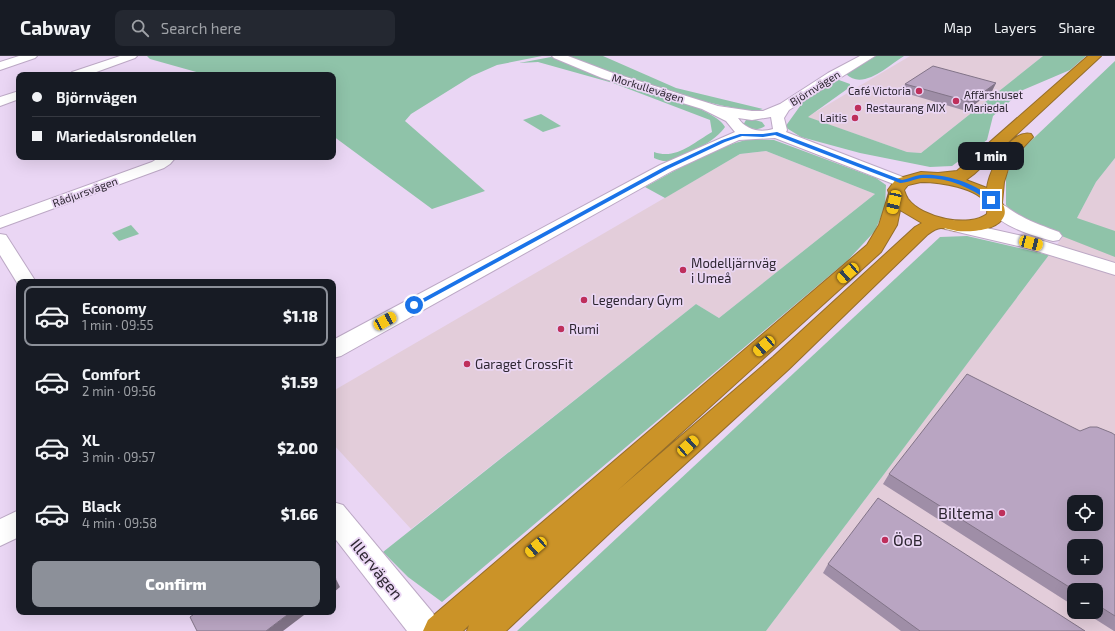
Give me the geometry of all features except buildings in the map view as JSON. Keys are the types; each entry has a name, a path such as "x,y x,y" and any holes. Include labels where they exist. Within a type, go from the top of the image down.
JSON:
{"highway":[{"path":"431,627 874,248 888,225 899,188 921,177 961,176 1096,56"},
{"path":"899,188 901,203 913,212 945,223 970,226 986,223 995,218 997,214 995,205 996,180 1001,164 1009,153 1096,72"},
{"path":"938,177 972,187 988,196 995,205"},
{"path":"483,631 605,519 781,363 921,231 927,227 945,223"}],"street":[{"path":"0,66 29,56"},
{"path":"85,72 131,56"},
{"name":"Morkullevägen","path":"558,56 606,74 707,106 731,118 739,125"},
{"name":"Björnvägen","path":"336,348 666,168 739,125 783,108 821,83 868,56"},
{"path":"0,102 16,96"},
{"name":"Björnvägen","path":"739,125 736,136 752,134 763,136 777,128 777,118 783,108"},
{"path":"739,125 770,119 777,128 899,188"},
{"name":"Rådjursvägen","path":"0,223 155,166 165,160"},
{"path":"995,205 1005,216 1015,222 1115,261"},
{"path":"945,223 1017,239 1061,251 1115,269"},
{"path":"3,248 24,279"},
{"name":"Illervägen","path":"336,517 431,627"},
{"path":"0,533 16,525"}],"shaded area":[{"path":"910,56 1043,56 921,153 907,152 807,117"},
{"path":"766,151 875,194 719,318 696,304 411,529 336,447 336,389 740,154"},
{"path":"1115,158 1115,631 766,631 1077,218 1096,182"}],"green space":[{"path":"147,56 542,56 497,65 472,76 411,114 405,121 485,191 432,209 336,138 336,72 196,72 150,59"},
{"path":"564,56 603,56 676,88 763,109 744,110 684,96"},
{"path":"876,56 904,56 876,75 868,78 860,80 846,74"},
{"path":"1043,56 1086,56 1070,70 1023,90 993,116 987,140 952,166 930,167 860,153 801,137 785,127 803,102 832,80 839,80 850,84 850,87 808,117 907,152 921,153"},
{"path":"551,57 591,73 664,95 685,103 718,119 725,127 708,143 683,157 667,161 654,158 654,152 670,154 677,152 712,132 710,120 613,83 538,62 519,63"},
{"path":"1115,61 1115,158 1096,182 1077,218 1115,231 1115,257 1016,218 1006,205 1006,176 1017,154"},
{"path":"541,114 561,126 543,132 523,120"},
{"path":"752,119 762,122 765,126 760,129 754,129 743,125 746,120"},
{"path":"749,139 774,140 876,178 886,185 885,207 875,231 848,260 442,602 408,577 383,552 696,304 719,318 875,194 766,151 740,154 665,198 645,187 709,153"},
{"path":"131,225 139,234 119,241 112,233"},
{"path":"967,236 1049,255 766,631 517,631 940,237"}],"place":[{"name":"Café Victoria","path":"919,91"},
{"name":"Affärshuset Mariedal","path":"956,101"},
{"name":"Restaurang MIX","path":"858,108"},
{"name":"Laitis","path":"855,118"},
{"name":"Modelljärnväg i Umeå","path":"683,270"},
{"name":"Legendary Gym","path":"584,300"},
{"name":"Rumi","path":"561,329"},
{"name":"Garaget CrossFit","path":"467,364"},
{"name":"Biltema","path":"1002,513"},
{"name":"ÖoB","path":"885,540"}],"route":[{"path":"414,305 666,168 736,136 752,134 763,136 776,133 902,182 907,179 921,177 944,178 972,187 988,196 991,200"}]}
